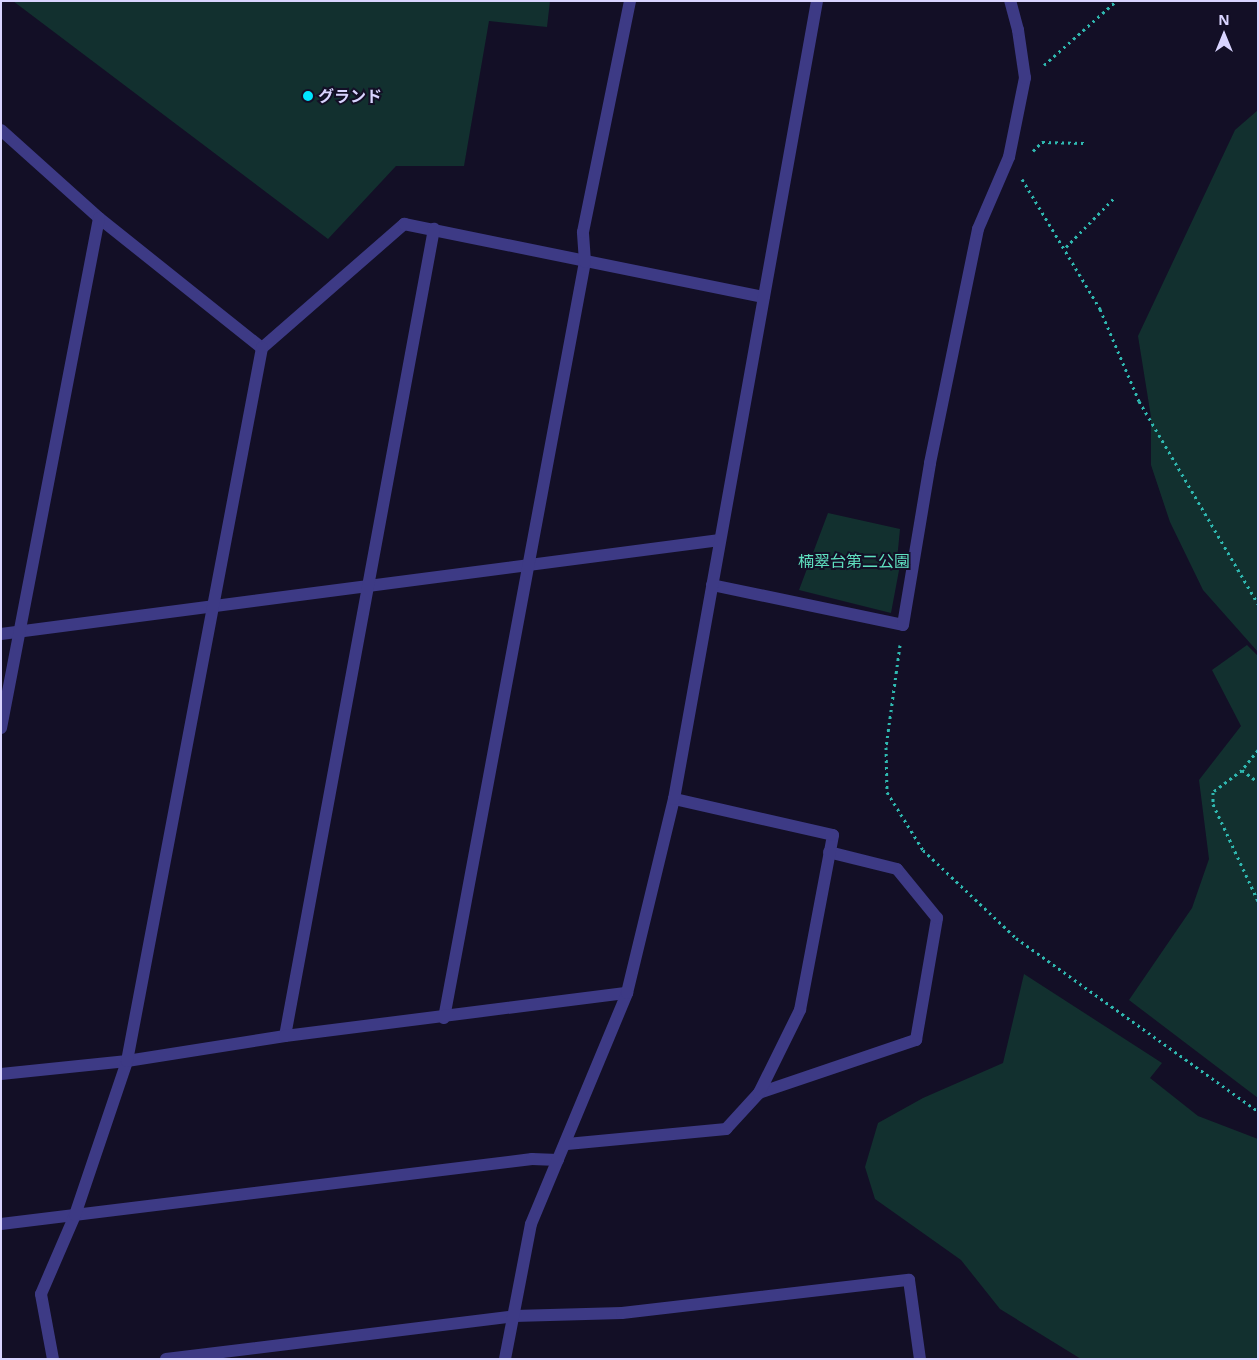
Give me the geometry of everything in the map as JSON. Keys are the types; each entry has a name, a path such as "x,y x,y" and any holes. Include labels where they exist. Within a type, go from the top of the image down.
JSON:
{"street":[{"path":"444,1018 585,262 583,232 630,1"},
{"path":"505,1359 531,1224 566,1144 627,993 674,799 817,1"},
{"path":"712,585 903,625 930,463 978,230 1012,162 1025,78 1018,30 1010,1"},
{"path":"1,130 98,218 262,348"},
{"path":"1,728 98,218"},
{"path":"53,1359 42,1294 75,1215 127,1061 262,348 404,224 764,297"},
{"path":"285,1036 434,230"},
{"path":"1,634 720,540"},
{"path":"566,1144 726,1129 759,1093 800,1010 833,834 674,799"},
{"path":"759,1093 916,1040 938,918 897,870 829,852"},
{"path":"1,1074 127,1061 285,1036 444,1018 627,993"},
{"path":"1,1224 532,1159 558,1160"},
{"path":"166,1359 514,1316 622,1313 909,1280 920,1359"}],"path":[{"path":"1025,78 1116,1"},
{"path":"1084,143 1042,142 1012,162 1066,247 1100,309 1139,401 1258,604"},
{"path":"1066,247 1114,198"},
{"path":"903,625 886,746 887,792 923,850 1016,938 1258,1111"},
{"path":"1258,750 1242,770 1213,792 1213,804 1258,901"},
{"path":"1242,770 1258,782"}],"green space":[{"name":"グランド","path":"13,1 550,1 547,27 489,21 464,166 396,166 328,239"},
{"path":"1258,110 1258,652 1203,590 1170,522 1151,465 1151,417 1138,336 1235,130"},
{"name":"楠翠台第二公園","path":"828,513 900,529 897,560 900,565 891,613 799,590"},
{"path":"1247,645 1258,656 1258,1098 1129,1000 1192,908 1209,859 1199,780 1241,726 1212,670"},
{"path":"1024,974 1162,1063 1150,1078 1198,1116 1258,1139 1258,1359 1081,1359 1000,1309 961,1260 875,1199 865,1167 878,1123 923,1098 1003,1063"}],"place":[{"name":"グランド","path":"308,96"}]}
